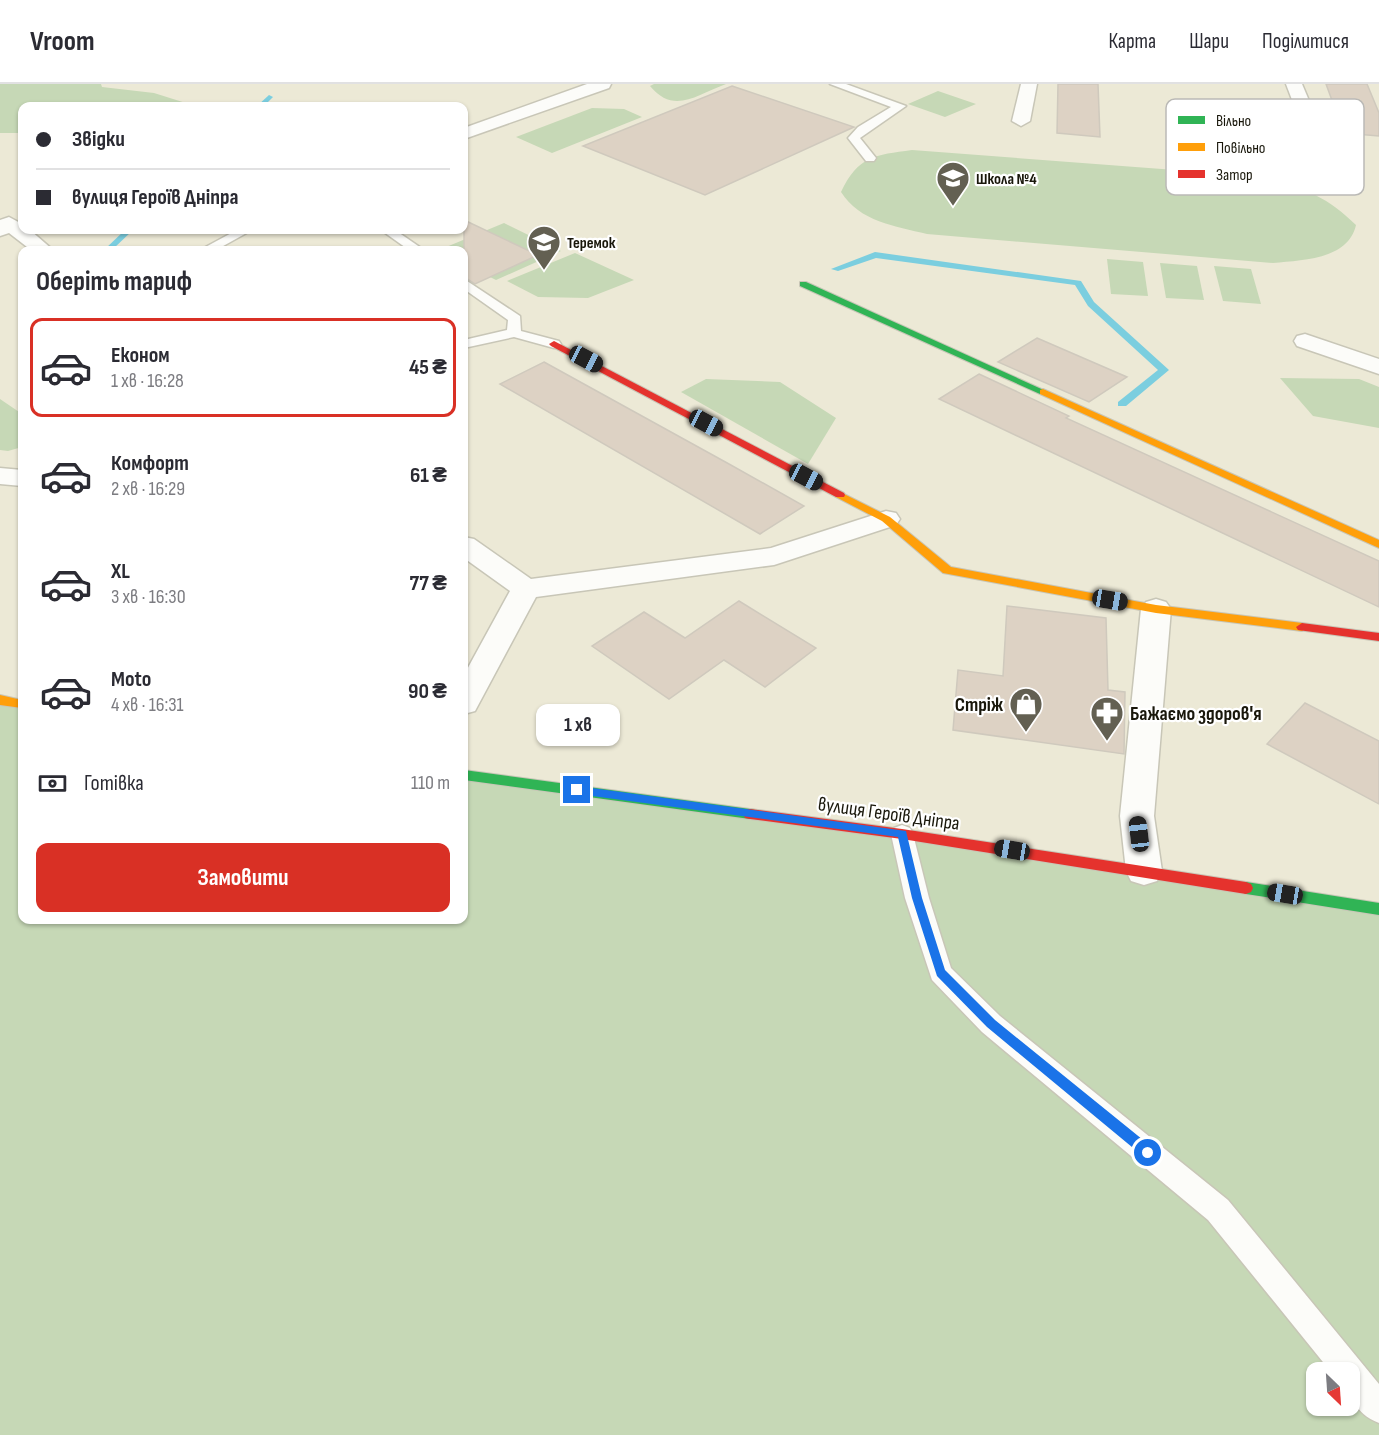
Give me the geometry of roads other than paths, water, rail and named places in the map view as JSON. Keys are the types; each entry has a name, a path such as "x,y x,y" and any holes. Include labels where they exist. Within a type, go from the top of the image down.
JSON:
{"street":[{"path":"468,131 603,84"},
{"path":"1021,121 1029,84"},
{"path":"1294,84 1300,99"},
{"path":"511,117 528,92"},
{"path":"25,234 39,246"},
{"path":"804,284 1379,544"},
{"path":"1305,340 1379,368"},
{"path":"554,344 886,519 947,570 1156,609 1379,637"},
{"path":"0,476 18,478"},
{"path":"468,548 526,589 774,556 886,519"},
{"path":"468,696 526,589"},
{"path":"1144,871 1137,816 1156,609"},
{"path":"0,700 18,703"},
{"name":"вулиця Героїв Дніпра","path":"468,776 902,834 1379,909"}],"lane":[{"path":"835,84 900,106 862,129 854,138 870,158"},
{"path":"215,246 238,234"},
{"path":"393,234 411,246"},
{"path":"468,286 515,319 514,333"},
{"path":"468,343 514,333 554,344"},
{"path":"902,834 917,898 940,973 991,1024 1218,1210 1379,1408"}],"waterway":[{"path":"264,102 269,97"},
{"path":"112,246 125,234"},
{"path":"835,269 875,255 1078,283 1091,304 1164,370 1122,404"}],"place":[{"name":"Школа №4","path":"953,207"},
{"name":"Теремок","path":"544,271"},
{"name":"Стріж","path":"1026,733"},
{"name":"Бажаємо здоров'я","path":"1107,742"}]}
